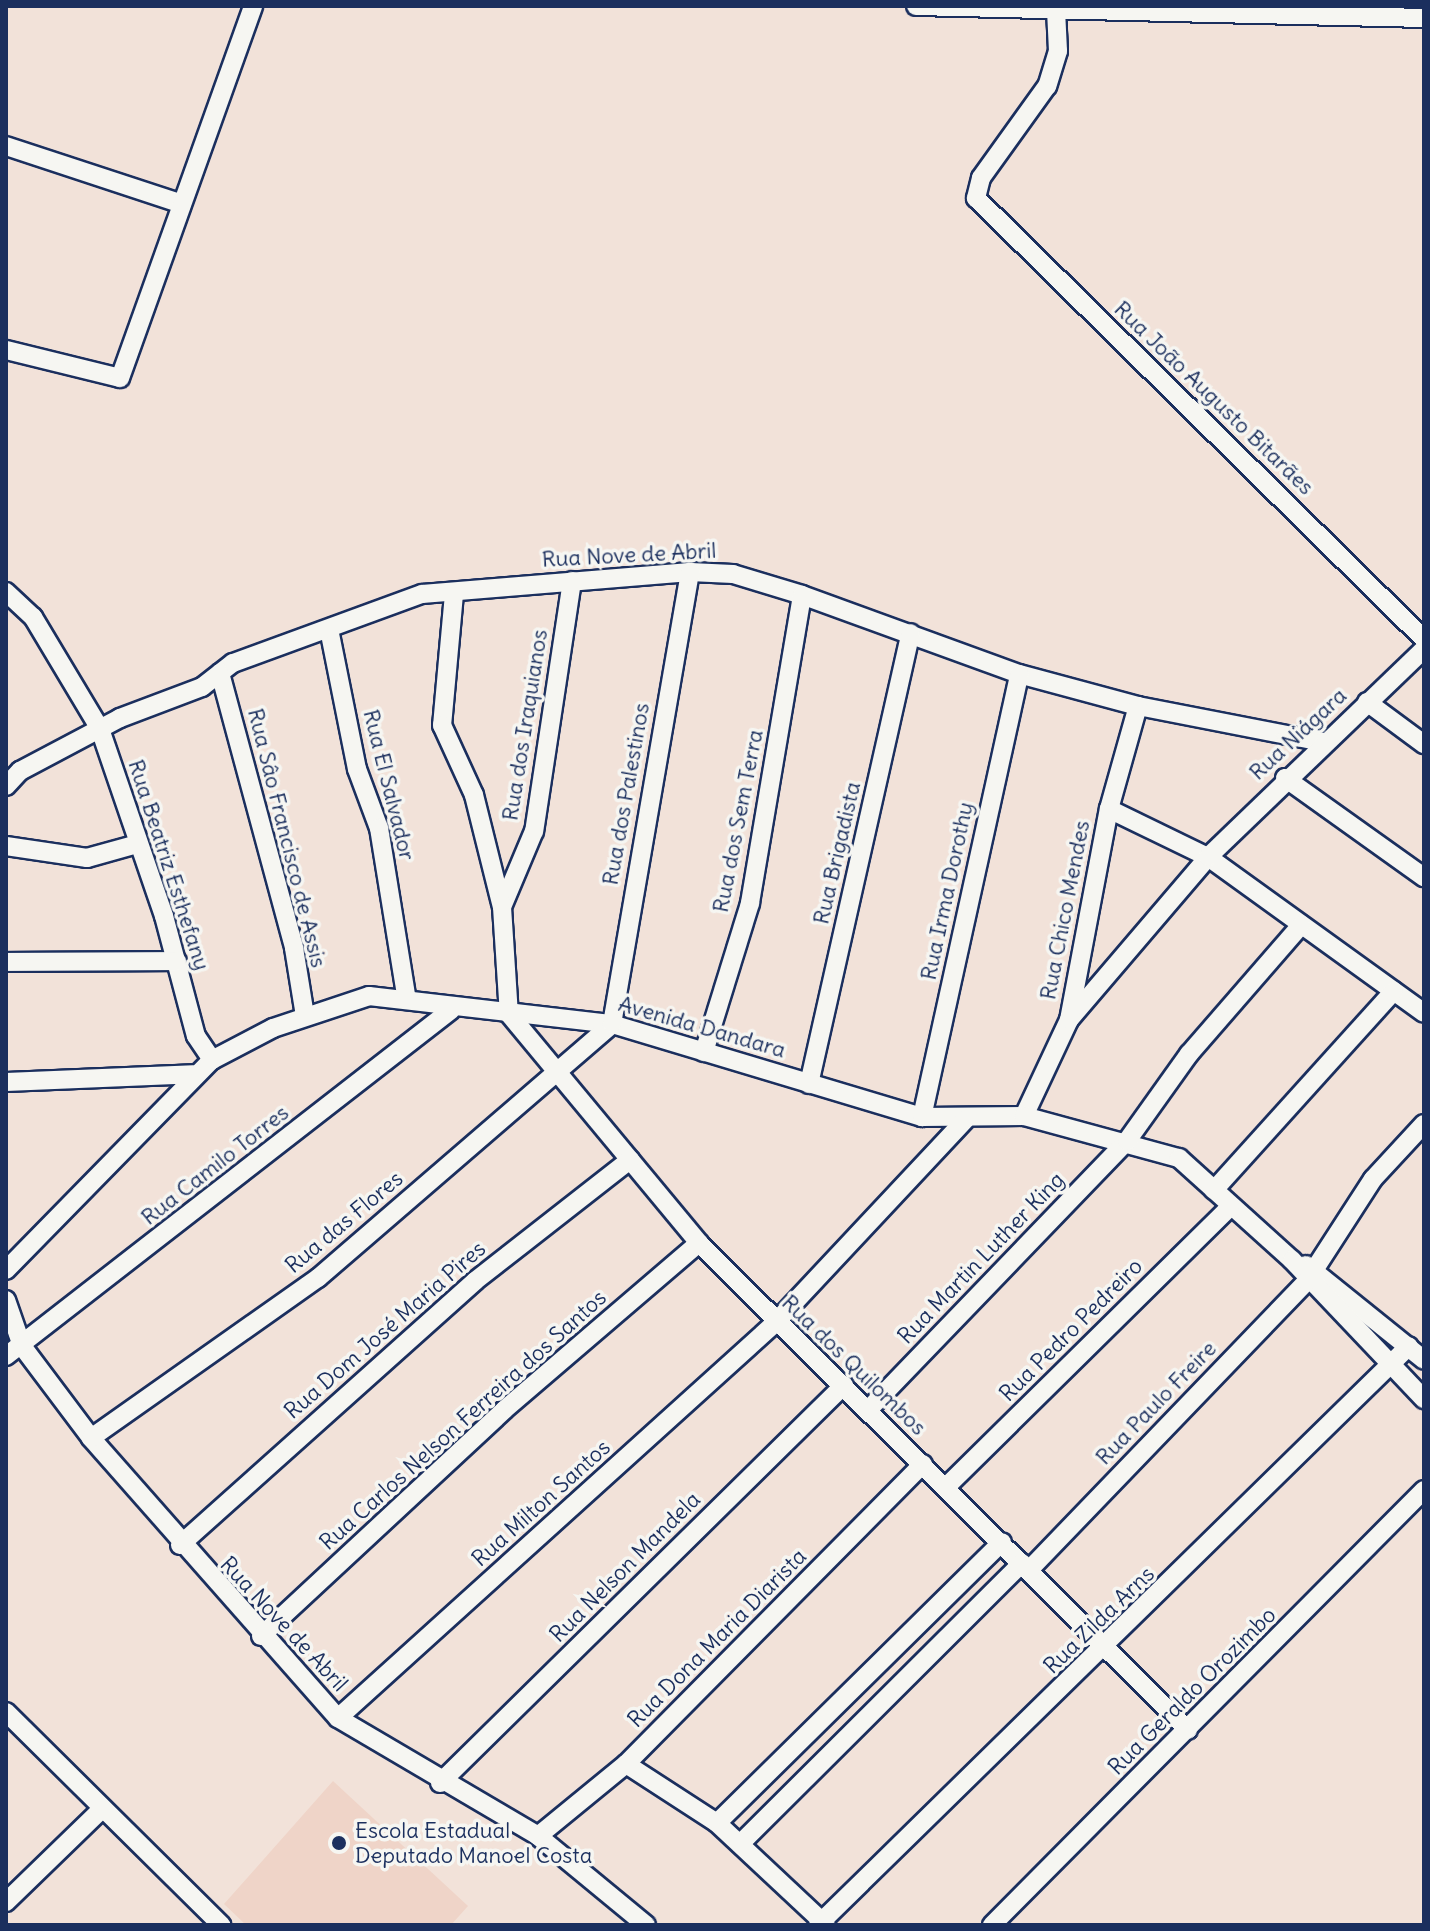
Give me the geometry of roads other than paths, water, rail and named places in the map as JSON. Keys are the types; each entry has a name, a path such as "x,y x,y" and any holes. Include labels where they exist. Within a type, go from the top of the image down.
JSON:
{"street":[{"path":"6,350 98,378 120,378 127,368 253,6"},
{"path":"916,6 1423,15"},
{"name":"Rua João Augusto Bitarães","path":"1056,10 1058,51 1047,86 975,189 982,207 1424,639"},
{"path":"6,146 182,204"},
{"name":"Rua Nove de Abril","path":"6,786 100,729 220,673 422,594 454,594 690,572 733,574 911,633 1019,674 1138,706 1324,742"},
{"name":"Rua dos Palestinos","path":"612,1024 690,572"},
{"name":"Rua dos Iraquianos","path":"509,1014 502,907 534,831 572,581"},
{"name":"Rua Beatriz Esthefany","path":"6,592 33,617 100,729 134,845 177,961 196,1036 212,1060"},
{"path":"454,594 442,725 474,795 502,907"},
{"name":"Rua dos Sem Terra","path":"704,1052 750,903 802,595"},
{"name":"Rua El Salvador","path":"329,629 357,769 379,828 407,1000"},
{"name":"Rua Brigadista","path":"809,1084 911,633"},
{"name":"Rua Niágara","path":"1069,1020 1208,857 1285,778 1424,649"},
{"name":"Rua Sâo Francisco de Assis","path":"220,673 294,948 305,1016"},
{"name":"Rua Irma Dorothy","path":"922,1117 1019,674"},
{"path":"1367,702 1424,744"},
{"name":"Rua Chico Mendes","path":"1024,1116 1069,1020 1109,809 1138,706"},
{"path":"1285,778 1424,877"},
{"path":"1109,809 1208,857 1424,1013"},
{"path":"6,846 87,858 134,845"},
{"name":"Rua Martin Luther King","path":"869,1409 1127,1141 1189,1054 1301,925"},
{"path":"6,962 177,961"},
{"path":"1214,1190 1394,991"},
{"name":"Avenida Dandara","path":"6,1270 193,1074 212,1060 305,1016 369,996 407,1000 451,1010 612,1024 922,1117 966,1119 1024,1116 1127,1141 1179,1158 1292,1260 1424,1360"},
{"name":"Rua Camilo Torres","path":"14,1351 451,1010"},
{"name":"Rua dos Quilombos","path":"509,1014 699,1243 775,1323 869,1409 1109,1645 1188,1730"},
{"name":"Rua das Flores","path":"91,1438 318,1278 612,1024"},
{"path":"6,1082 193,1074"},
{"name":"Rua Milton Santos","path":"338,1718 775,1323 966,1119"},
{"name":"Rua Paulo Freire","path":"740,1844 1026,1566 1311,1275 1373,1179 1424,1124"},
{"name":"Rua Dom José Maria Pires","path":"180,1545 475,1281 630,1160"},
{"name":"Rua Pedro Pedreiro","path":"946,1487 1230,1207"},
{"name":"Rua Carlos Nelson Ferreira dos Santos","path":"261,1636 504,1410 699,1243"},
{"name":"Avenida Dandara","path":"1311,1275 1424,1399"},
{"name":"Rua Nove de Abril","path":"6,1300 14,1351 180,1545 338,1718 440,1783 538,1836 646,1925"},
{"name":"Rua Zilda Arns","path":"822,1924 1109,1645 1409,1346"},
{"name":"Rua Nelson Mandela","path":"440,1783 844,1385"},
{"name":"Rua Dona Maria Diarista","path":"538,1836 626,1764 923,1464"},
{"name":"Rua Geraldo Orozimbo","path":"992,1925 1424,1490"},
{"path":"717,1823 1002,1542"},
{"path":"868,1674 890,1698"},
{"path":"6,1712 100,1811 221,1925"},
{"path":"626,1764 717,1823 822,1924"},
{"path":"6,1902 100,1811"}],"place":[{"name":"Escola Estadual Deputado Manoel Costa","path":"339,1843"}]}
